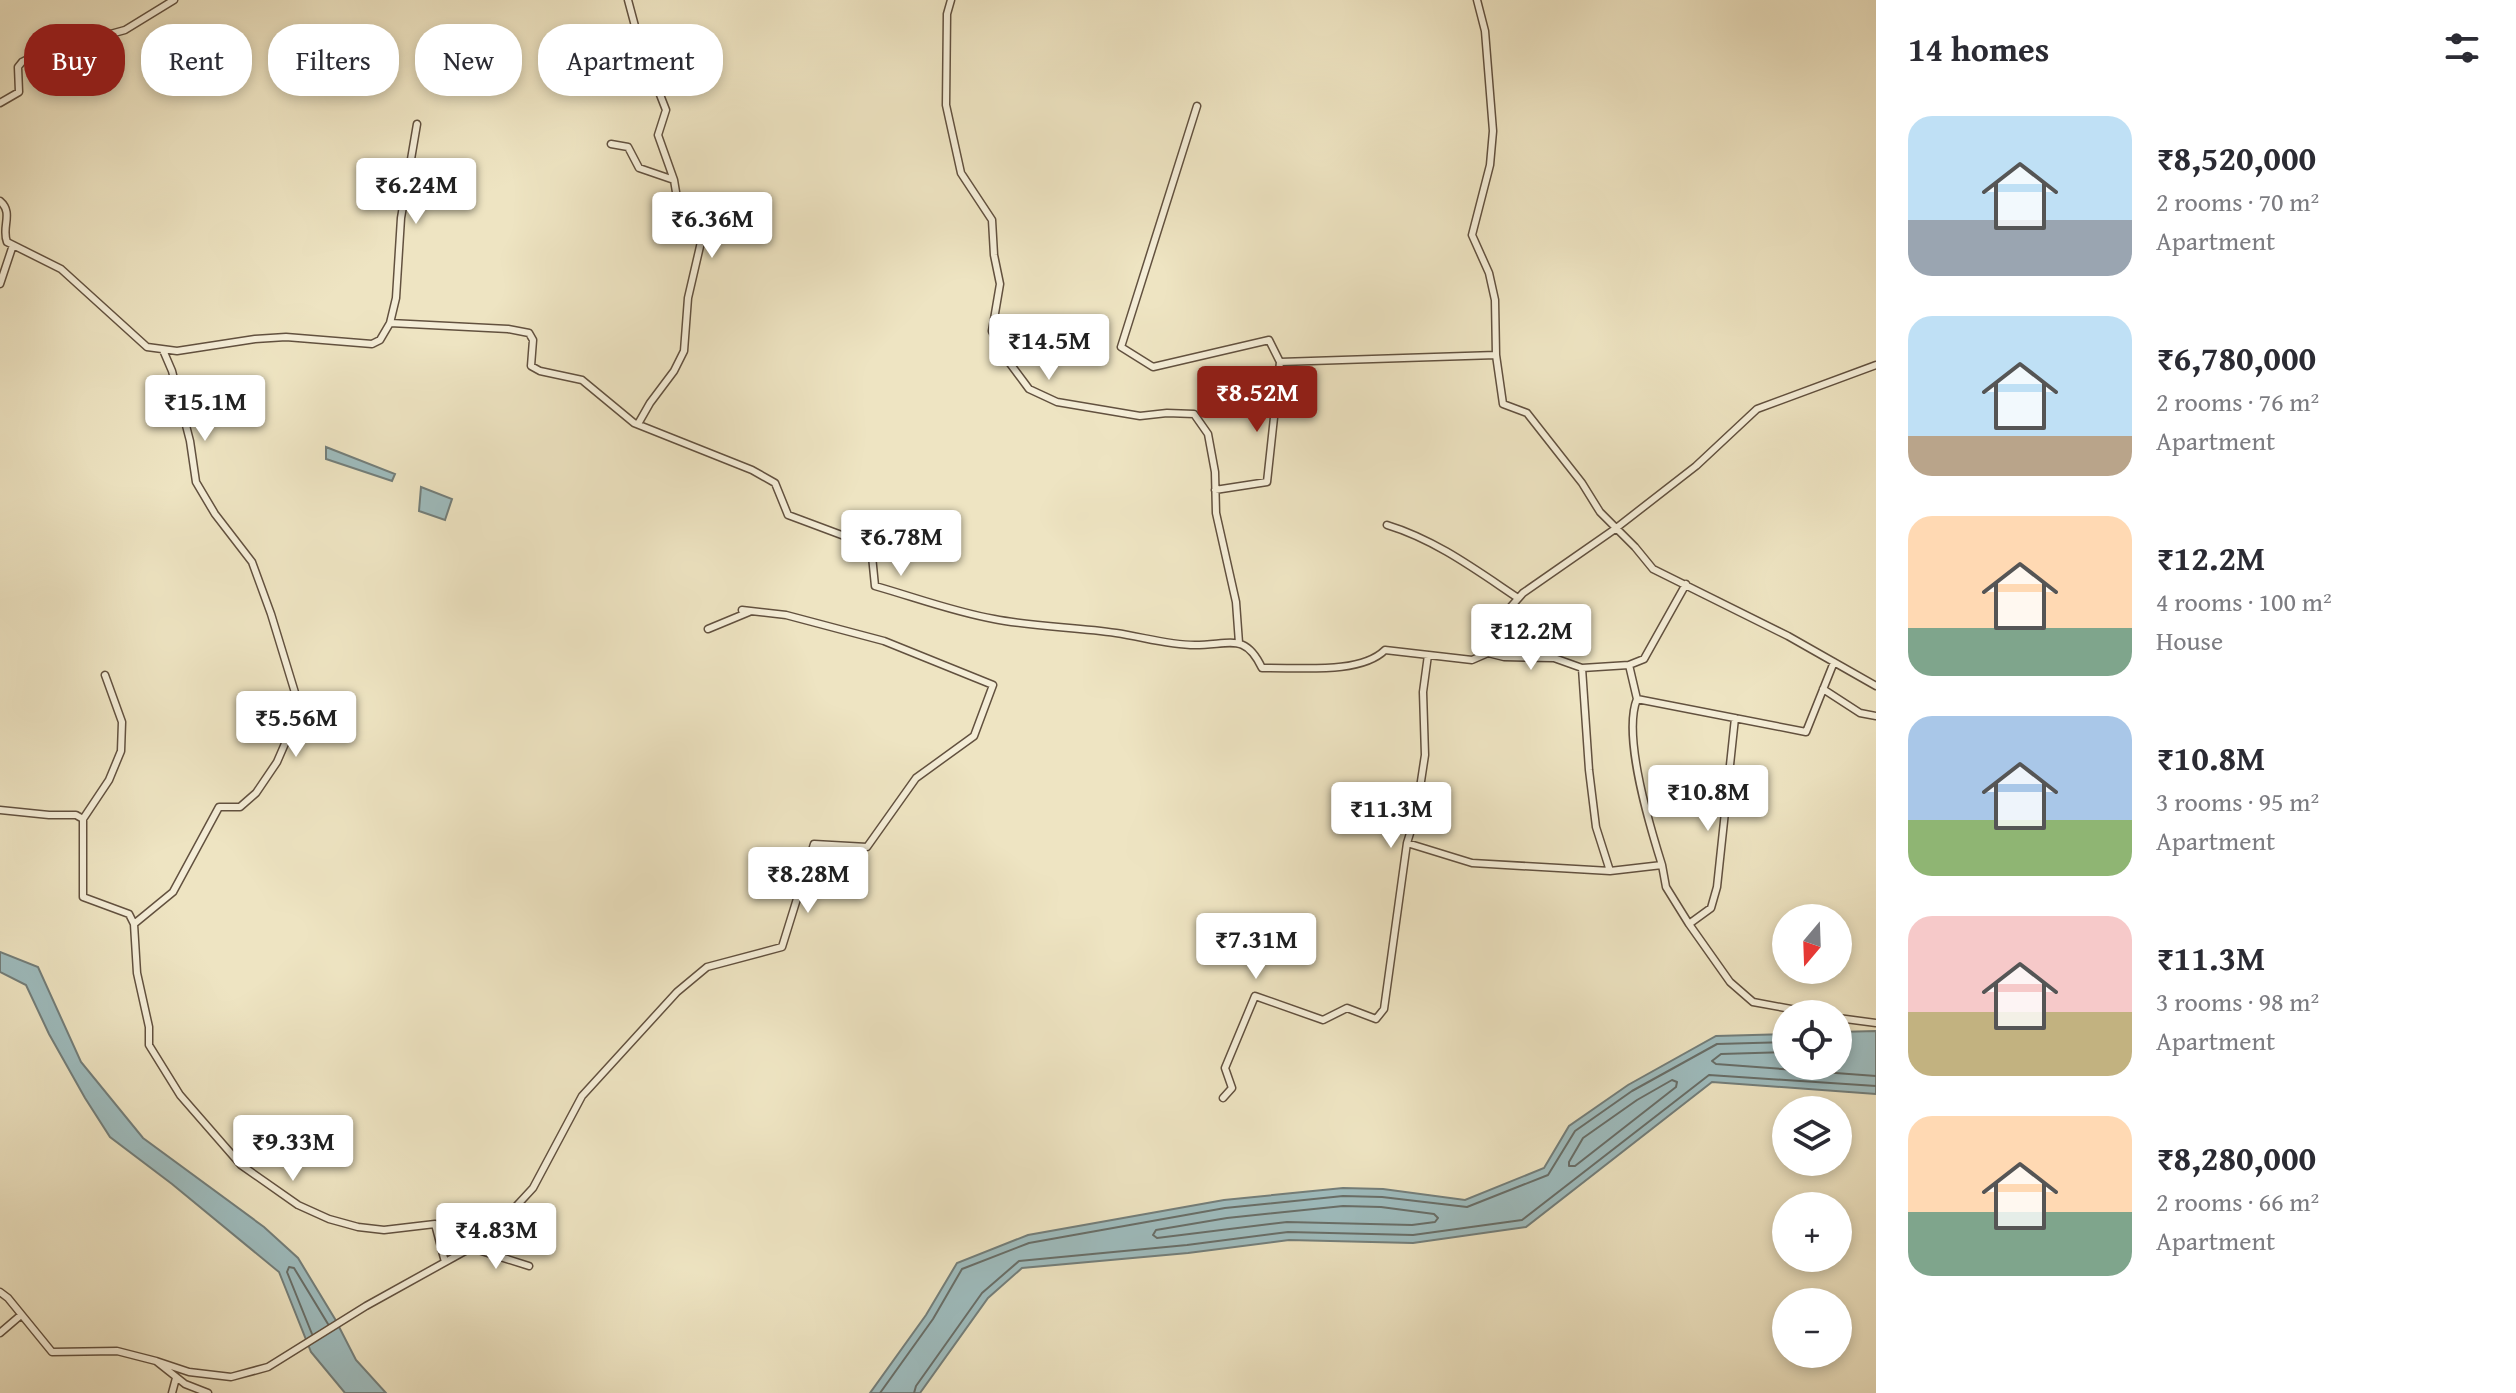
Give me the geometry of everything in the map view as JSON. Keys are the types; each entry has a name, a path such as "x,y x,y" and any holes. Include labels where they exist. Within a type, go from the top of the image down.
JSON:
{"street":[{"path":"0,103 19,92 18,67 22,62 48,51 125,30 174,0"},
{"path":"628,0 639,41 666,110 658,135 674,180 679,210 697,229 701,242 688,298 684,351 638,424"},
{"path":"951,0 947,14 946,105 961,173 992,220 1000,284 992,331 1003,354 1029,389 1057,402 1140,416 1194,414 1208,434 1215,472 1216,513 1236,602 1239,643"},
{"path":"1477,0 1485,31 1493,131 1490,165 1472,235 1489,273 1495,300 1496,355 1503,404 1527,413 1615,529 1653,569 1876,686"},
{"path":"1197,106 1121,347 1153,367 1269,340 1280,362 1267,482 1215,490"},
{"path":"0,201 8,213 5,237 13,245 61,269 147,347 163,350 205,348 286,337 372,344 380,340 390,323 396,298 401,218 417,124"},
{"path":"611,144 628,147 639,168 674,180"},
{"path":"0,284 13,245"},
{"path":"390,323 508,329 529,333 533,340 531,366 540,371 582,380 638,424 752,470 775,483 788,515 871,546 875,586 992,619 1194,645 1239,643 1254,651 1262,668 1354,666 1376,659 1385,650 1472,660 1488,653 1504,657 1554,658 1582,668 1629,665 1644,659 1686,584"},
{"path":"134,924 173,892 219,807 240,807 256,793 287,745 300,709 252,562 215,514 196,482 190,441 172,371 163,350"},
{"path":"1280,362 1496,355"},
{"path":"1488,653 1508,610 1518,598 1696,466 1757,409 1876,365"},
{"path":"1387,525 1409,531 1448,551 1518,598"},
{"path":"0,1292 52,1352 117,1351 189,1372 231,1377 268,1367 366,1306 485,1240 533,1188 582,1096 677,992 707,967 782,947 814,844 867,847 916,778 974,736 993,685 884,641 786,615 742,610"},
{"path":"708,629 752,611"},
{"path":"1223,1098 1232,1088 1225,1068 1255,996 1323,1020 1347,1008 1376,1019 1384,1009 1407,843 1416,814 1425,755 1423,692 1428,655"},
{"path":"1637,699 1806,732 1834,662"},
{"path":"1629,665 1637,699 1631,714 1645,810 1666,887 1730,982 1753,1002 1772,1006"},
{"path":"1582,668 1596,827 1610,871"},
{"path":"105,675 122,722 121,751 109,780 83,819 83,897 129,914 134,924 137,973 149,1027 149,1045 180,1095 241,1165 298,1205 329,1219 384,1230 435,1224 445,1262"},
{"path":"1823,689 1860,713 1876,716"},
{"path":"1689,924 1711,908 1717,887 1735,718"},
{"path":"0,810 76,815 83,819"},
{"path":"1407,843 1472,863 1610,871 1662,865"},
{"path":"1852,1020 1876,1023"},
{"path":"472,1248 529,1266"},
{"path":"0,1333 21,1315"},
{"path":"156,1361 176,1378 208,1393"},
{"path":"172,1393 176,1378"}],"water":[{"path":"326,447 395,474 392,481 326,459"},
{"path":"421,487 452,499 445,520 419,511"},
{"path":"0,952 38,967 81,1062 143,1138 264,1227 298,1258 356,1360 386,1393 345,1393 311,1352 279,1272 110,1137 49,1034 26,985 0,972"},
{"path":"1876,1031 1876,1094 1712,1082 1526,1227 1413,1243 1289,1240 1022,1268 988,1298 920,1393 870,1393 926,1315 957,1263 1028,1235 1224,1200 1343,1188 1383,1189 1465,1200 1544,1168 1569,1126 1628,1085 1716,1036 1772,1034 1772,1080 1852,1080 1852,1032"}]}
